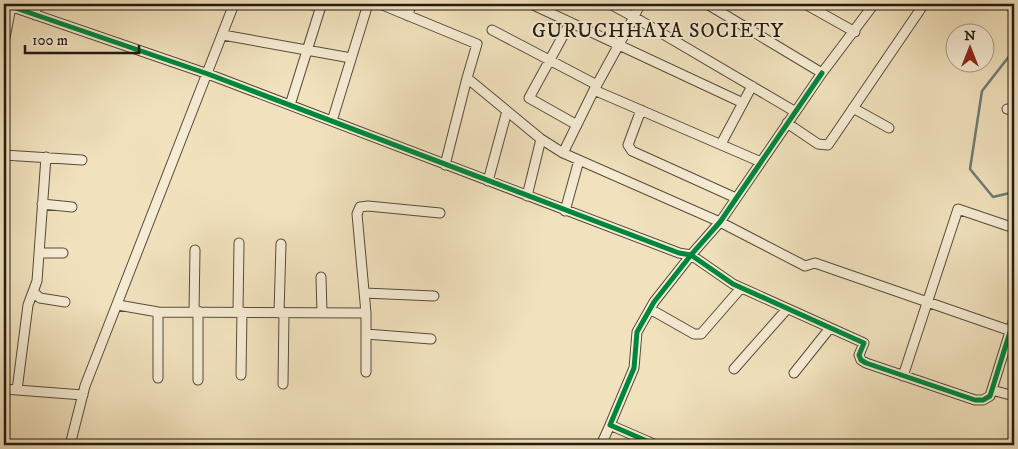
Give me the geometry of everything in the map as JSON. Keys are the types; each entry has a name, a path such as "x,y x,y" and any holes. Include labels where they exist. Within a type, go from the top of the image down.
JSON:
{"street":[{"path":"35,15 37,4"},
{"path":"70,445 83,395 234,4"},
{"path":"290,105 322,5 307,4"},
{"path":"332,121 368,4"},
{"path":"380,4 477,44 445,165"},
{"path":"408,16 411,4"},
{"path":"531,4 743,103"},
{"path":"610,4 794,111"},
{"path":"563,153 640,4"},
{"path":"707,4 822,73"},
{"path":"804,4 815,7 855,32"},
{"path":"601,445 634,368 637,332 650,309 691,255 720,222 794,111 855,32 874,4"},
{"path":"787,123 818,144 828,145 924,4"},
{"path":"4,43 8,5 208,74 565,211 679,253 691,255 741,288 864,343 859,355 860,360 975,400 983,400 990,396 1014,319"},
{"path":"570,23 529,98 577,125"},
{"path":"492,30 596,88 641,110 761,162"},
{"path":"223,35 351,58"},
{"path":"467,78 541,139 563,153 720,222 805,266 815,263 1011,331"},
{"path":"721,144 752,86"},
{"path":"853,108 889,128"},
{"path":"641,110 628,145 632,152 736,198"},
{"path":"488,181 507,111"},
{"path":"527,196 541,139"},
{"path":"4,155 82,160"},
{"path":"17,390 28,305 37,281 46,157"},
{"path":"565,211 579,160"},
{"path":"42,204 72,207"},
{"path":"366,372 366,313 357,214 360,207 440,213"},
{"path":"903,376 958,209 1014,228"},
{"path":"239,243 241,376"},
{"path":"281,244 282,384"},
{"path":"195,250 198,380"},
{"path":"39,253 63,253"},
{"path":"321,277 322,313"},
{"path":"650,309 694,334 700,334 741,288"},
{"path":"33,292 40,298 65,302"},
{"path":"364,293 434,296"},
{"path":"118,305 158,312 366,313"},
{"path":"734,369 787,309"},
{"path":"158,312 158,378"},
{"path":"794,373 830,328"},
{"path":"366,334 431,339"},
{"path":"4,389 83,395"},
{"path":"992,390 1014,396"},
{"path":"610,425 651,444"}],"waterway":[{"path":"1005,4 1014,21"},
{"path":"1014,50 982,91 970,169 993,197 1014,192"}],"cycle path":[{"path":"4,4 208,74 679,253 691,255 720,222 822,73"},
{"path":"656,445 610,425 634,368 637,332 654,302 691,255 733,284 864,343 859,355 861,360 866,363 975,400 983,400 990,396 1014,319"}],"district":[{"name":"GURUCHHAYA SOCIETY","path":"658,31"}]}
